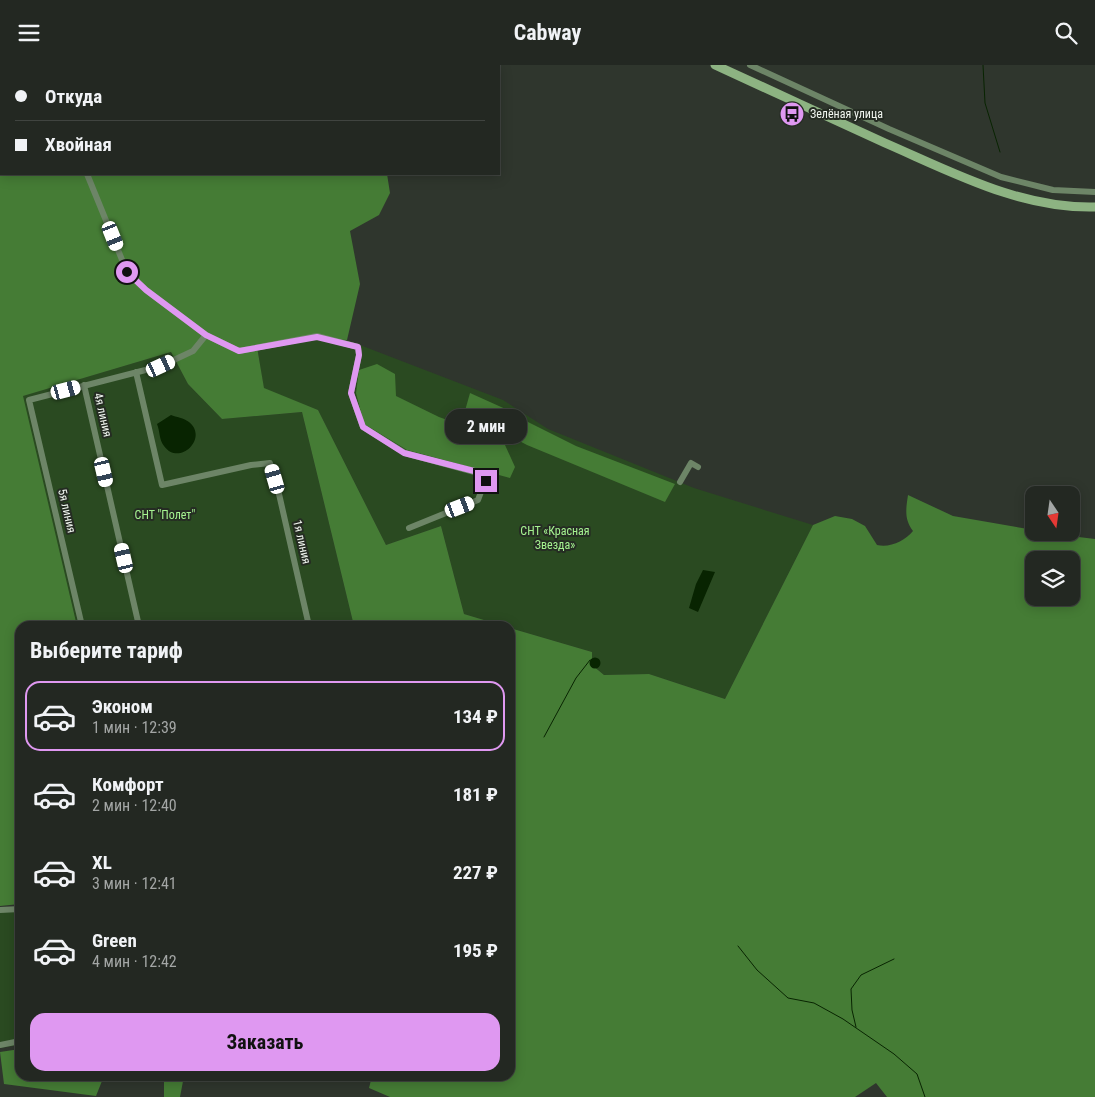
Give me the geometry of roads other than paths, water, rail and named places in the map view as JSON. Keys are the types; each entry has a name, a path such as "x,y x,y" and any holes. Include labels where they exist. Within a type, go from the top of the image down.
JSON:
{"main road":[{"path":"715,65 907,152 1000,191 1052,205 1095,207"}],"street":[{"path":"750,65 889,129 1002,177 1053,191 1095,192"},
{"path":"88,175 127,272 146,290 206,335 239,351 317,337 358,347 359,355 351,393 363,427 404,453 482,473 486,481 478,501 409,528"},
{"path":"84,385 161,366 193,351 206,335"},
{"name":"1я линия","path":"136,372 162,485 251,465 270,463 279,494 308,621"},
{"name":"5я линия","path":"81,621 30,400 84,385"},
{"name":"4я линия","path":"84,385 138,621"},
{"path":"680,482 691,463 698,467"},
{"path":"0,910 15,909"},
{"path":"0,1045 15,1042"}],"waterway":[{"path":"983,65 985,103 1000,152"},
{"path":"544,737 576,678 590,660"},
{"path":"738,946 757,970 788,998 814,1003 843,1019 894,1054 917,1074 925,1097"},
{"path":"856,1027 852,1010 851,989 861,975 894,959"}],"place":[{"name":"Зелёная улица","path":"792,114"}],"park label":[{"name":"СНТ \"Полет\"","path":"165,515"},
{"name":"СНТ «Красная Звезда»","path":"555,538"}]}
